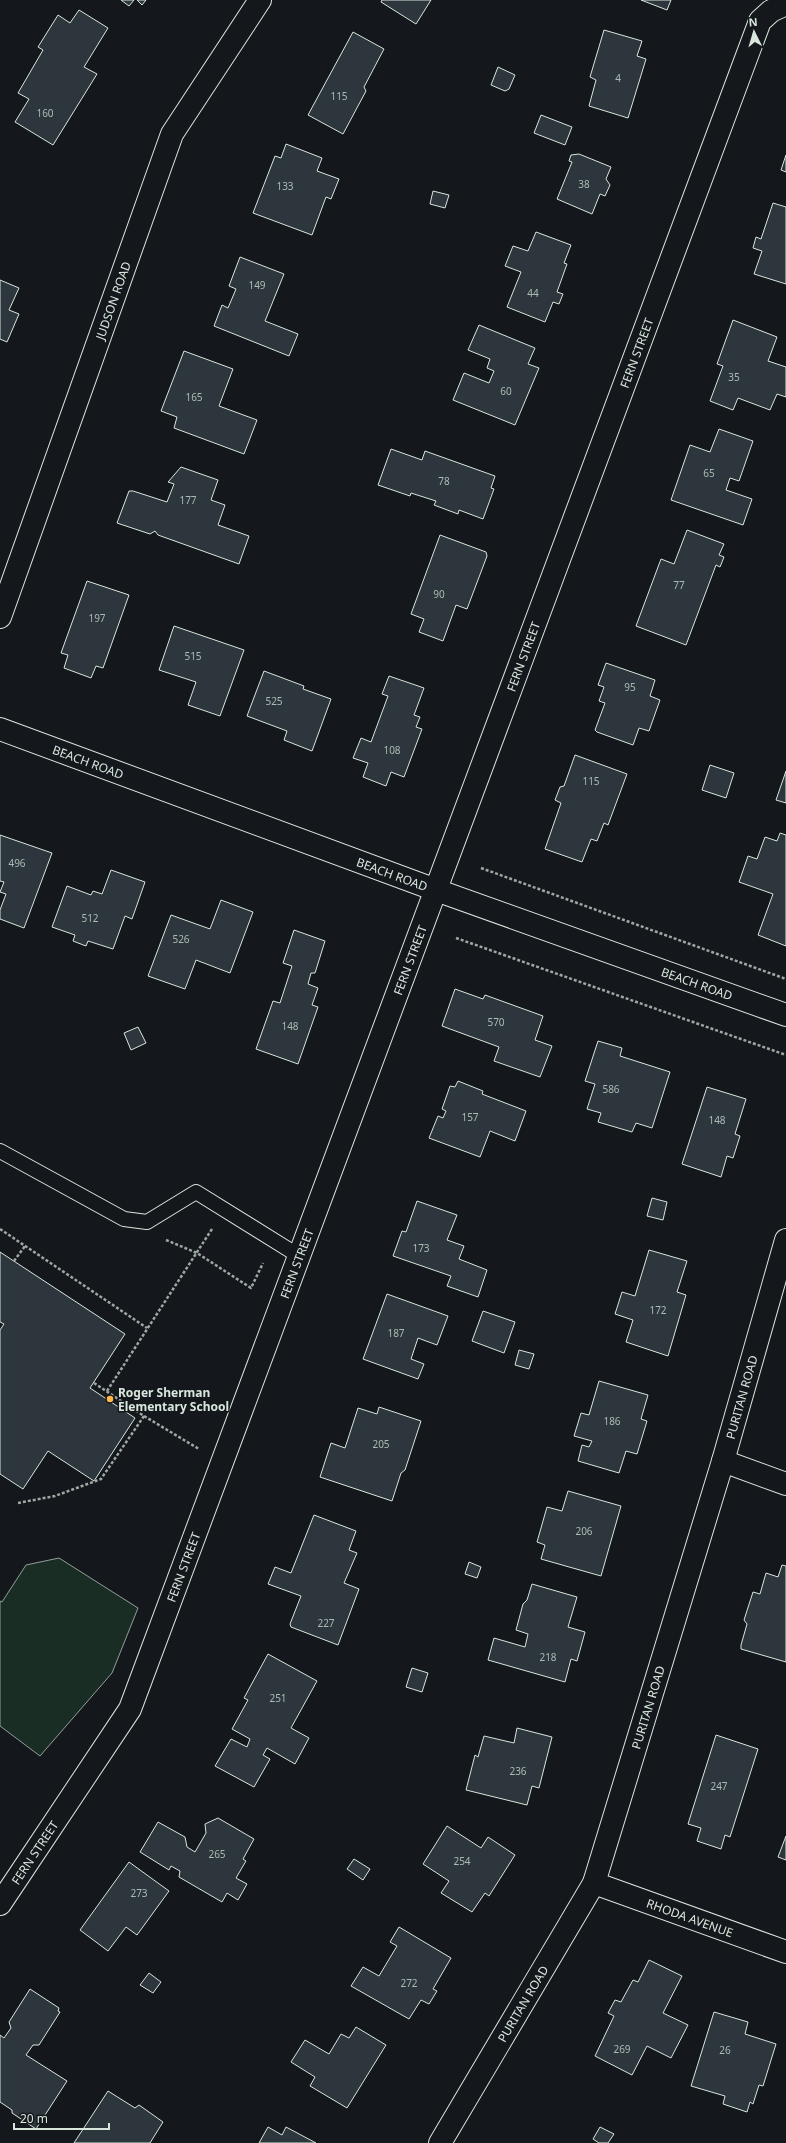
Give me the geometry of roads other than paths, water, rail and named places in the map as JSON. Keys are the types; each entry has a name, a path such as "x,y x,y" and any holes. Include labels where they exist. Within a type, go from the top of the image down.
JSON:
{"street":[{"name":"JUDSON ROAD","path":"0,617 172,134 260,0"},
{"name":"FERN STREET","path":"0,1904 130,1709 760,21 776,5"},
{"name":"BEACH ROAD","path":"0,730 436,890 786,1015"},
{"name":"PURITAN ROAD","path":"440,2143 594,1883 723,1461 786,1240"},
{"path":"723,1461 786,1484"},
{"name":"RHODA AVENUE","path":"594,1883 786,1952"}],"lane":[{"path":"0,1151 124,1219 147,1222 196,1192 299,1256"}],"place":[{"name":"Roger Sherman Elementary School","path":"110,1399"}]}
